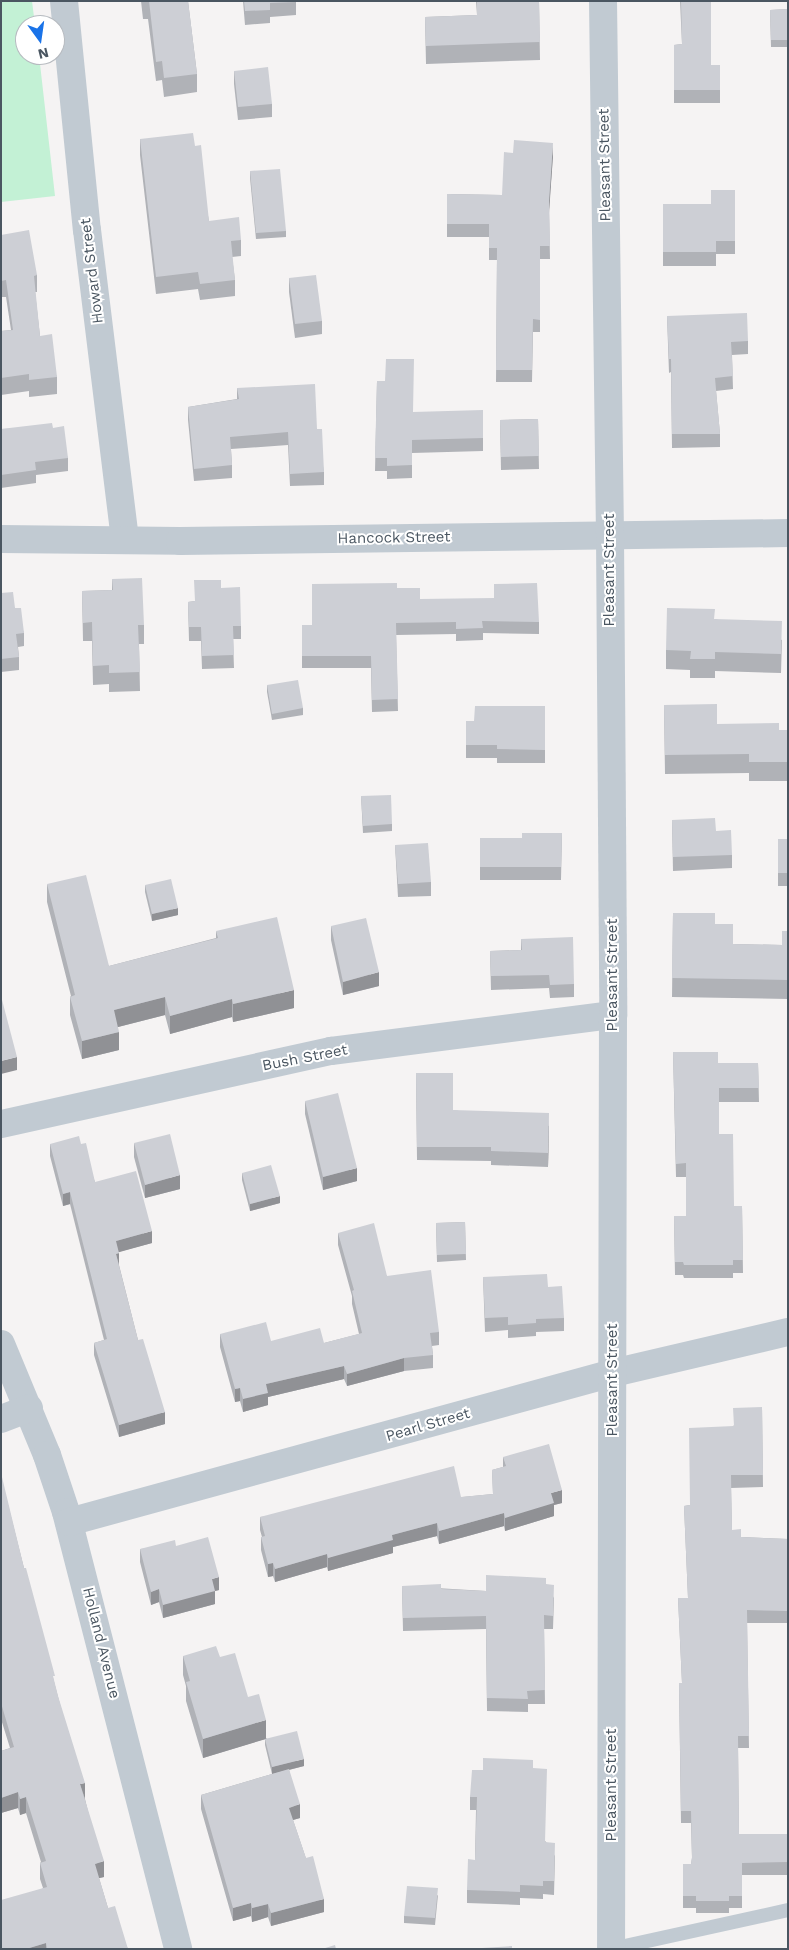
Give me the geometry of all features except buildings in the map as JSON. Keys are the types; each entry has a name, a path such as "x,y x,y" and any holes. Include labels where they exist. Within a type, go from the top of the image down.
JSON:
{"street":[{"name":"Howard Street","path":"64,1 87,230 125,540"},
{"name":"Pleasant Street","path":"603,1 610,534 613,1014 611,1949"},
{"name":"Hancock Street","path":"1,539 125,540 788,533"},
{"name":"Bush Street","path":"1,1124 331,1051 613,1014"},
{"name":"Pearl Street","path":"69,1522 613,1373 788,1332"},
{"name":"Holland Avenue","path":"1,1344 29,1408 69,1522 178,1949"},
{"path":"1,1418 29,1408"}],"lane":[{"path":"611,1949 788,1910"}],"green space":[{"path":"1,1 32,1 34,15 15,15 15,65 40,65 55,196 1,202"}]}
